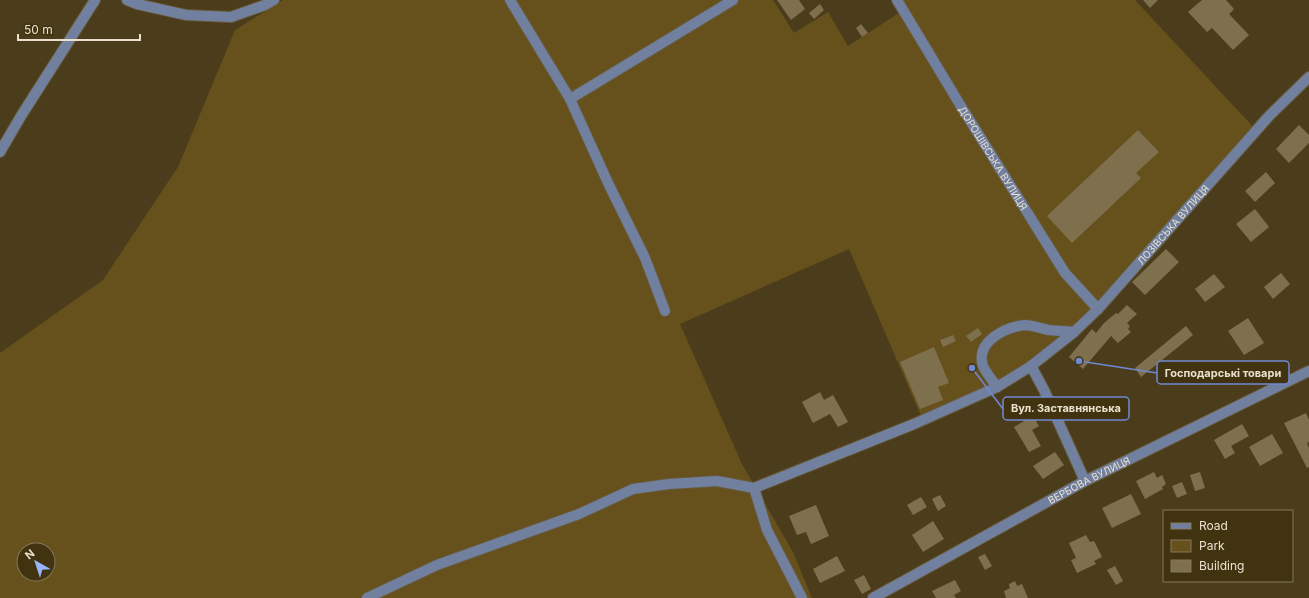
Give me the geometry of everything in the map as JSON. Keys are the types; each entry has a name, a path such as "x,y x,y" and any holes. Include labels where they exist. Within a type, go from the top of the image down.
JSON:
{"street":[{"path":"0,152 21,116 95,0"},
{"path":"127,0 137,4 186,15 231,17 265,5 274,0"},
{"path":"510,0 570,100 645,258 665,311"},
{"path":"570,100 733,0"},
{"name":"ДОРОШІВСЬКА ВУЛИЦЯ","path":"897,0 1065,273 1098,309"},
{"name":"ЛОЗІВСЬКА ВУЛИЦЯ","path":"754,488 914,424 997,387 1031,366 1074,332 1098,309 1269,116 1309,77"},
{"path":"997,387 984,366 982,354 987,343 998,334 1010,328 1027,325 1049,330 1074,332"},
{"path":"1031,366 1044,390 1085,481"},
{"name":"ВЕРБОВА ВУЛИЦЯ","path":"873,598 1085,481 1309,371"},
{"path":"367,598 437,565 579,514 633,489 669,484 717,481 754,488 767,530 802,598"}],"green space":[{"path":"283,0 773,0 794,33 828,12 848,46 899,13 892,0 1135,0 1259,133 1041,365 921,416 849,249 680,324 742,464 793,552 812,598 0,598 0,353 103,280 178,167 235,30"}],"building":[{"path":"777,0 799,0 805,9 791,20"},
{"path":"1143,0 1158,0 1150,8"},
{"path":"1202,0 1226,0 1234,9 1229,14 1249,35 1233,50 1212,28 1207,32 1188,12"},
{"path":"820,4 824,10 814,19 809,13"},
{"path":"861,24 868,33 862,37 856,28"},
{"path":"1299,125 1309,135 1309,143 1289,163 1276,149"},
{"path":"1138,130 1159,152 1136,173 1141,178 1072,243 1047,216"},
{"path":"1266,172 1275,183 1255,202 1245,191"},
{"path":"1255,209 1269,227 1251,242 1236,224"},
{"path":"1166,249 1179,262 1145,295 1132,282"},
{"path":"1281,273 1290,284 1273,299 1264,287"},
{"path":"1214,274 1225,287 1205,302 1195,289"},
{"path":"1127,305 1137,314 1127,323 1130,326 1128,329 1131,332 1118,343 1111,336 1083,369 1069,357 1092,329 1096,333 1104,323 1116,313 1118,314"},
{"path":"1248,318 1264,343 1244,355 1228,331"},
{"path":"1186,326 1193,335 1141,377 1135,368"},
{"path":"978,328 982,334 971,342 966,336"},
{"path":"953,335 956,341 943,347 940,340"},
{"path":"934,347 949,383 938,387 943,400 920,409 900,362"},
{"path":"820,392 824,400 833,395 848,422 838,427 830,414 813,423 802,402"},
{"path":"1306,413 1309,420 1309,442 1307,443 1309,448 1309,467 1307,468 1284,423"},
{"path":"1033,416 1039,426 1032,430 1041,446 1029,452 1014,427"},
{"path":"1242,424 1249,436 1231,446 1235,453 1225,459 1214,440"},
{"path":"1272,434 1283,453 1260,466 1249,447"},
{"path":"1055,452 1064,465 1043,479 1033,466"},
{"path":"1154,472 1157,478 1162,475 1166,484 1162,487 1163,489 1145,499 1136,481"},
{"path":"1200,472 1205,488 1195,491 1190,475"},
{"path":"1182,482 1187,494 1177,498 1172,486"},
{"path":"1131,494 1141,514 1112,528 1102,508"},
{"path":"940,495 946,506 938,511 932,499"},
{"path":"921,497 927,507 913,515 907,505"},
{"path":"816,505 829,536 811,544 806,532 797,535 789,516"},
{"path":"933,521 944,539 923,552 912,535"},
{"path":"1086,535 1090,542 1094,541 1102,557 1094,561 1096,564 1077,573 1071,560 1076,558 1069,543"},
{"path":"985,554 992,566 985,570 978,557"},
{"path":"837,556 845,571 820,583 813,569"},
{"path":"1115,566 1123,581 1116,585 1107,570"},
{"path":"864,575 871,589 862,594 854,580"},
{"path":"955,580 961,591 954,595 956,598 936,598 932,591"},
{"path":"1015,581 1017,586 1022,584 1028,598 1006,598 1004,591 1010,588 1009,584"}],"place":[{"name":"Господарські товари","path":"1079,361"},
{"name":"Вул. Заставнянська","path":"972,368"}]}
